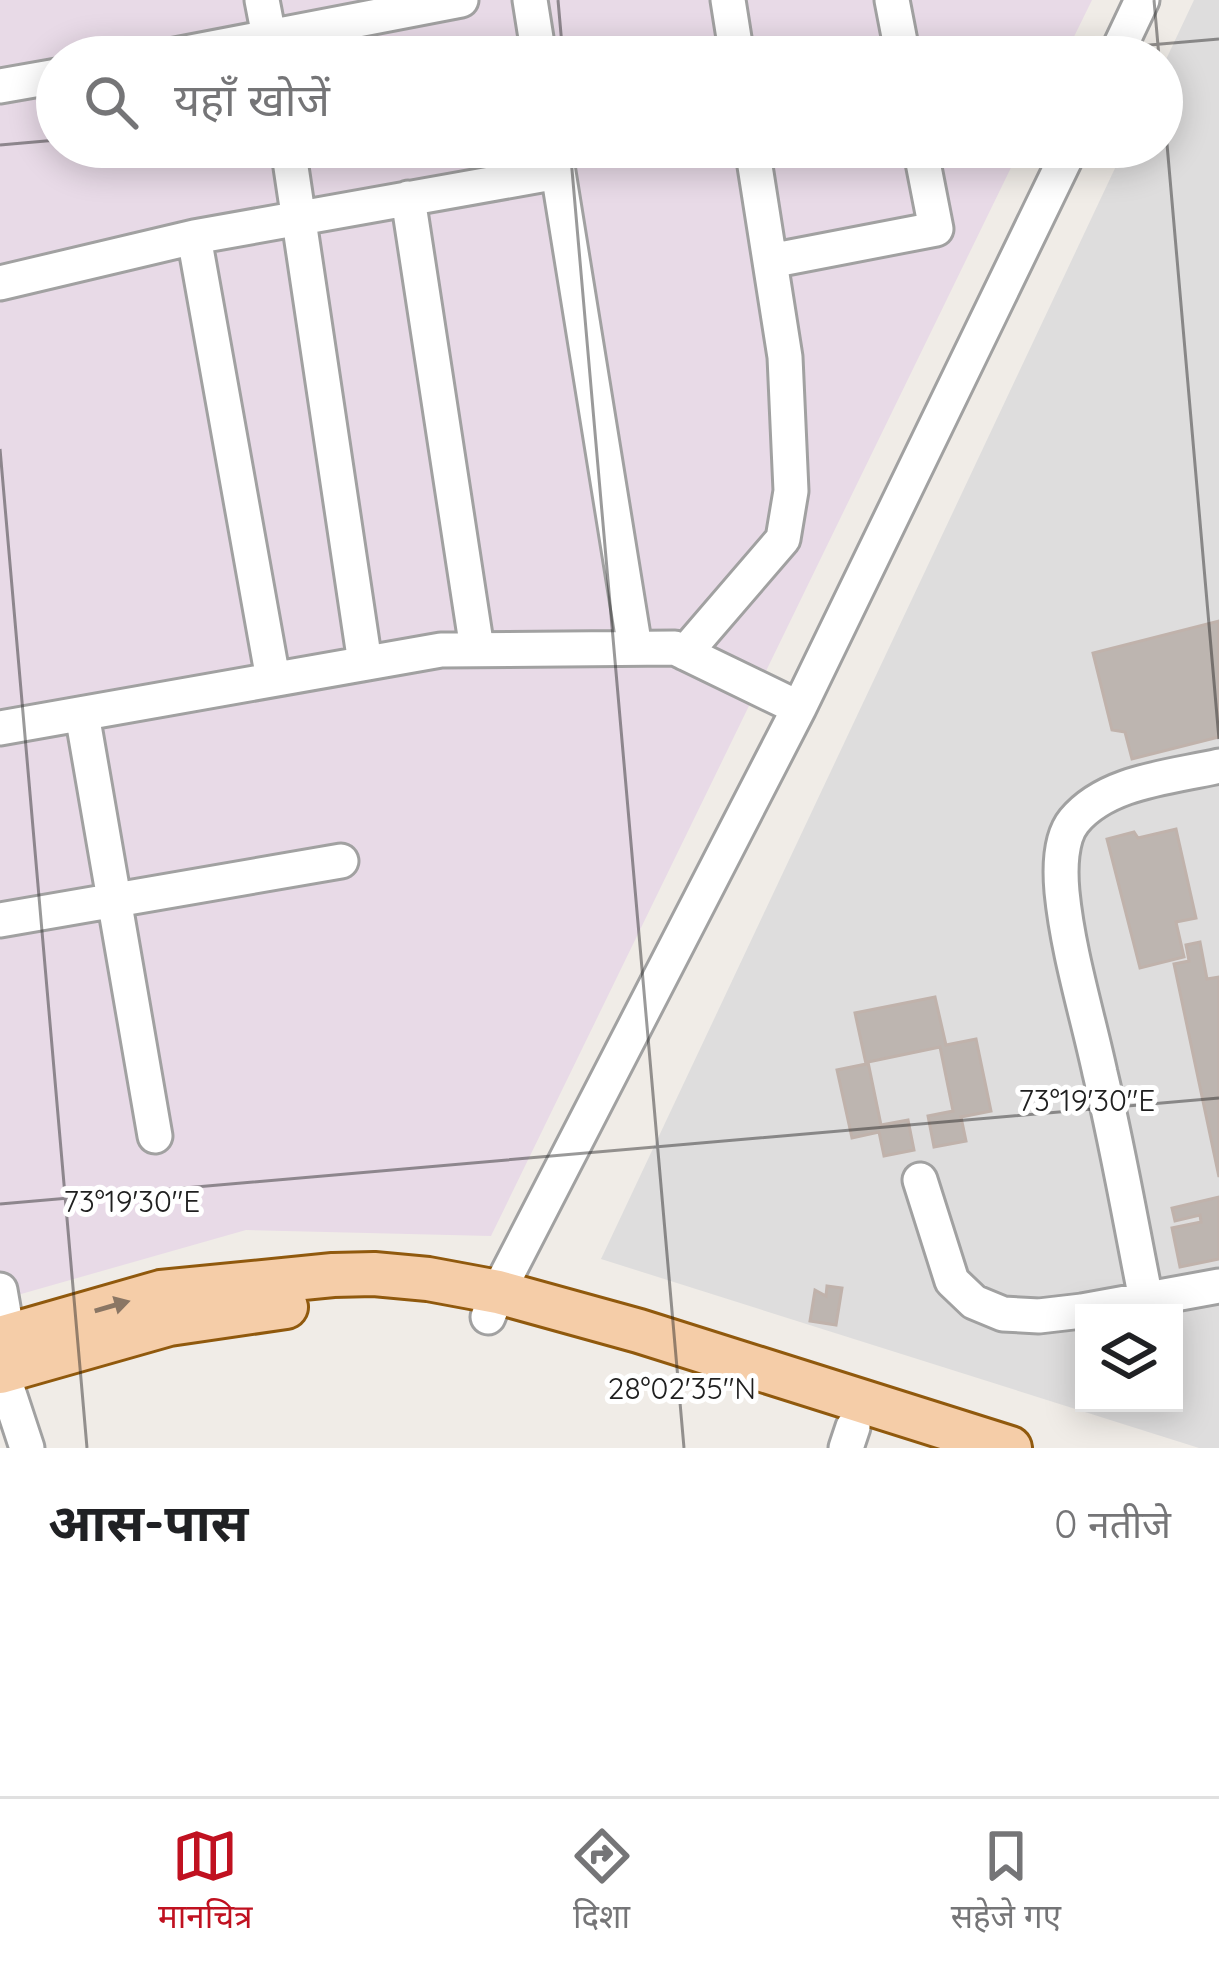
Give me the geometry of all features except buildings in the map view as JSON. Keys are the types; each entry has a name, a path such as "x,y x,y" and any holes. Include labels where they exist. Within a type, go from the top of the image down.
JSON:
{"main road":[{"path":"3,1355 331,1300 493,1305 639,1331 1010,1448"},
{"path":"493,1305 849,1437 920,1448"}],"street":[{"path":"262,0 269,36"},
{"path":"318,36 461,0"},
{"path":"530,0 536,36"},
{"path":"728,0 734,36"},
{"path":"892,0 899,36"},
{"path":"1125,36 1142,0"},
{"path":"0,86 36,80"},
{"path":"293,168 365,663"},
{"path":"0,283 194,237 408,198 522,168"},
{"path":"557,168 634,648"},
{"path":"685,653 783,539 790,491 785,357 755,168"},
{"path":"770,261 936,229 924,168"},
{"path":"493,1305 799,708 1061,168"},
{"path":"408,198 477,649"},
{"path":"194,237 272,679"},
{"path":"0,728 441,650 477,649 675,648 799,708"},
{"path":"82,713 155,1136"},
{"path":"1146,1299 1070,945 1061,857 1071,824 1093,804 1130,787 1219,766"},
{"path":"0,920 341,861"},
{"path":"920,1180 952,1280 974,1302 1003,1314 1040,1316 1219,1286"},
{"path":"0,1290 3,1355 27,1448"}],"shaded area":[{"path":"0,0 1092,0 1074,36 36,36 36,168 1011,168 491,1236 246,1230 0,1300"},
{"path":"1194,0 1219,0 1219,1448 1199,1448 1085,1412 1183,1412 1183,1304 1075,1304 1075,1409 601,1259 1115,168 1183,168 1183,36 1177,36"}]}
